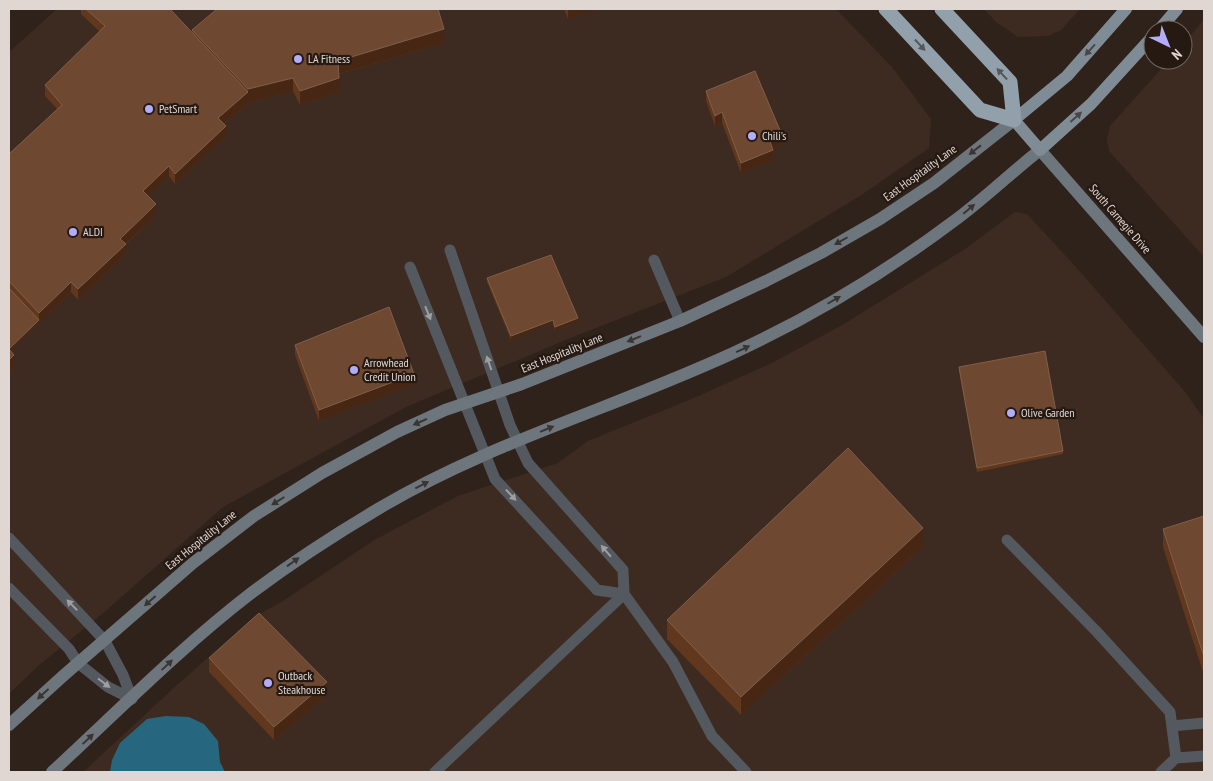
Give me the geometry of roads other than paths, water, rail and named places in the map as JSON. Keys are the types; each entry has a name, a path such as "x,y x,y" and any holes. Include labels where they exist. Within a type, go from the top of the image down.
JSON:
{"highway":[{"path":"886,9 980,110 1014,120 1010,82 942,9"}],"main road":[{"name":"East Hospitality Lane","path":"9,725 193,563 254,516 322,473 397,432 448,409 499,392 680,321 774,277 821,253 880,219 934,183 1067,76 1126,9"},
{"path":"1167,20 1177,9"},
{"path":"52,772 199,636 249,595 303,555 379,508 425,483 486,454 746,347 843,295 959,218 1091,104 1143,47"},
{"name":"South Carnegie Drive","path":"1014,120 1204,336"}],"lane":[{"path":"450,250 499,392 517,441 528,463 622,570 624,594 673,662 712,736 746,772"},
{"path":"654,260 680,321"},
{"path":"410,268 495,478 597,590 624,594"},
{"path":"9,538 105,641 123,675 132,698"},
{"path":"1007,540 1098,632 1170,712 1176,758"},
{"path":"9,588 69,649 78,663 108,687 132,698"},
{"path":"435,772 624,594"},
{"path":"1172,726 1204,724"},
{"path":"1161,772 1176,758 1204,756"}],"water":[{"path":"166,716 189,717 204,724 218,741 220,762 225,772 110,772 112,760 120,743 147,719"}],"place":[{"name":"LA Fitness","path":"298,59"},
{"name":"PetSmart","path":"149,109"},
{"name":"Chili's","path":"752,136"},
{"name":"ALDI","path":"73,232"},
{"name":"Arrowhead Credit Union","path":"354,370"},
{"name":"Olive Garden","path":"1011,413"},
{"name":"Outback Steakhouse","path":"268,683"}]}
